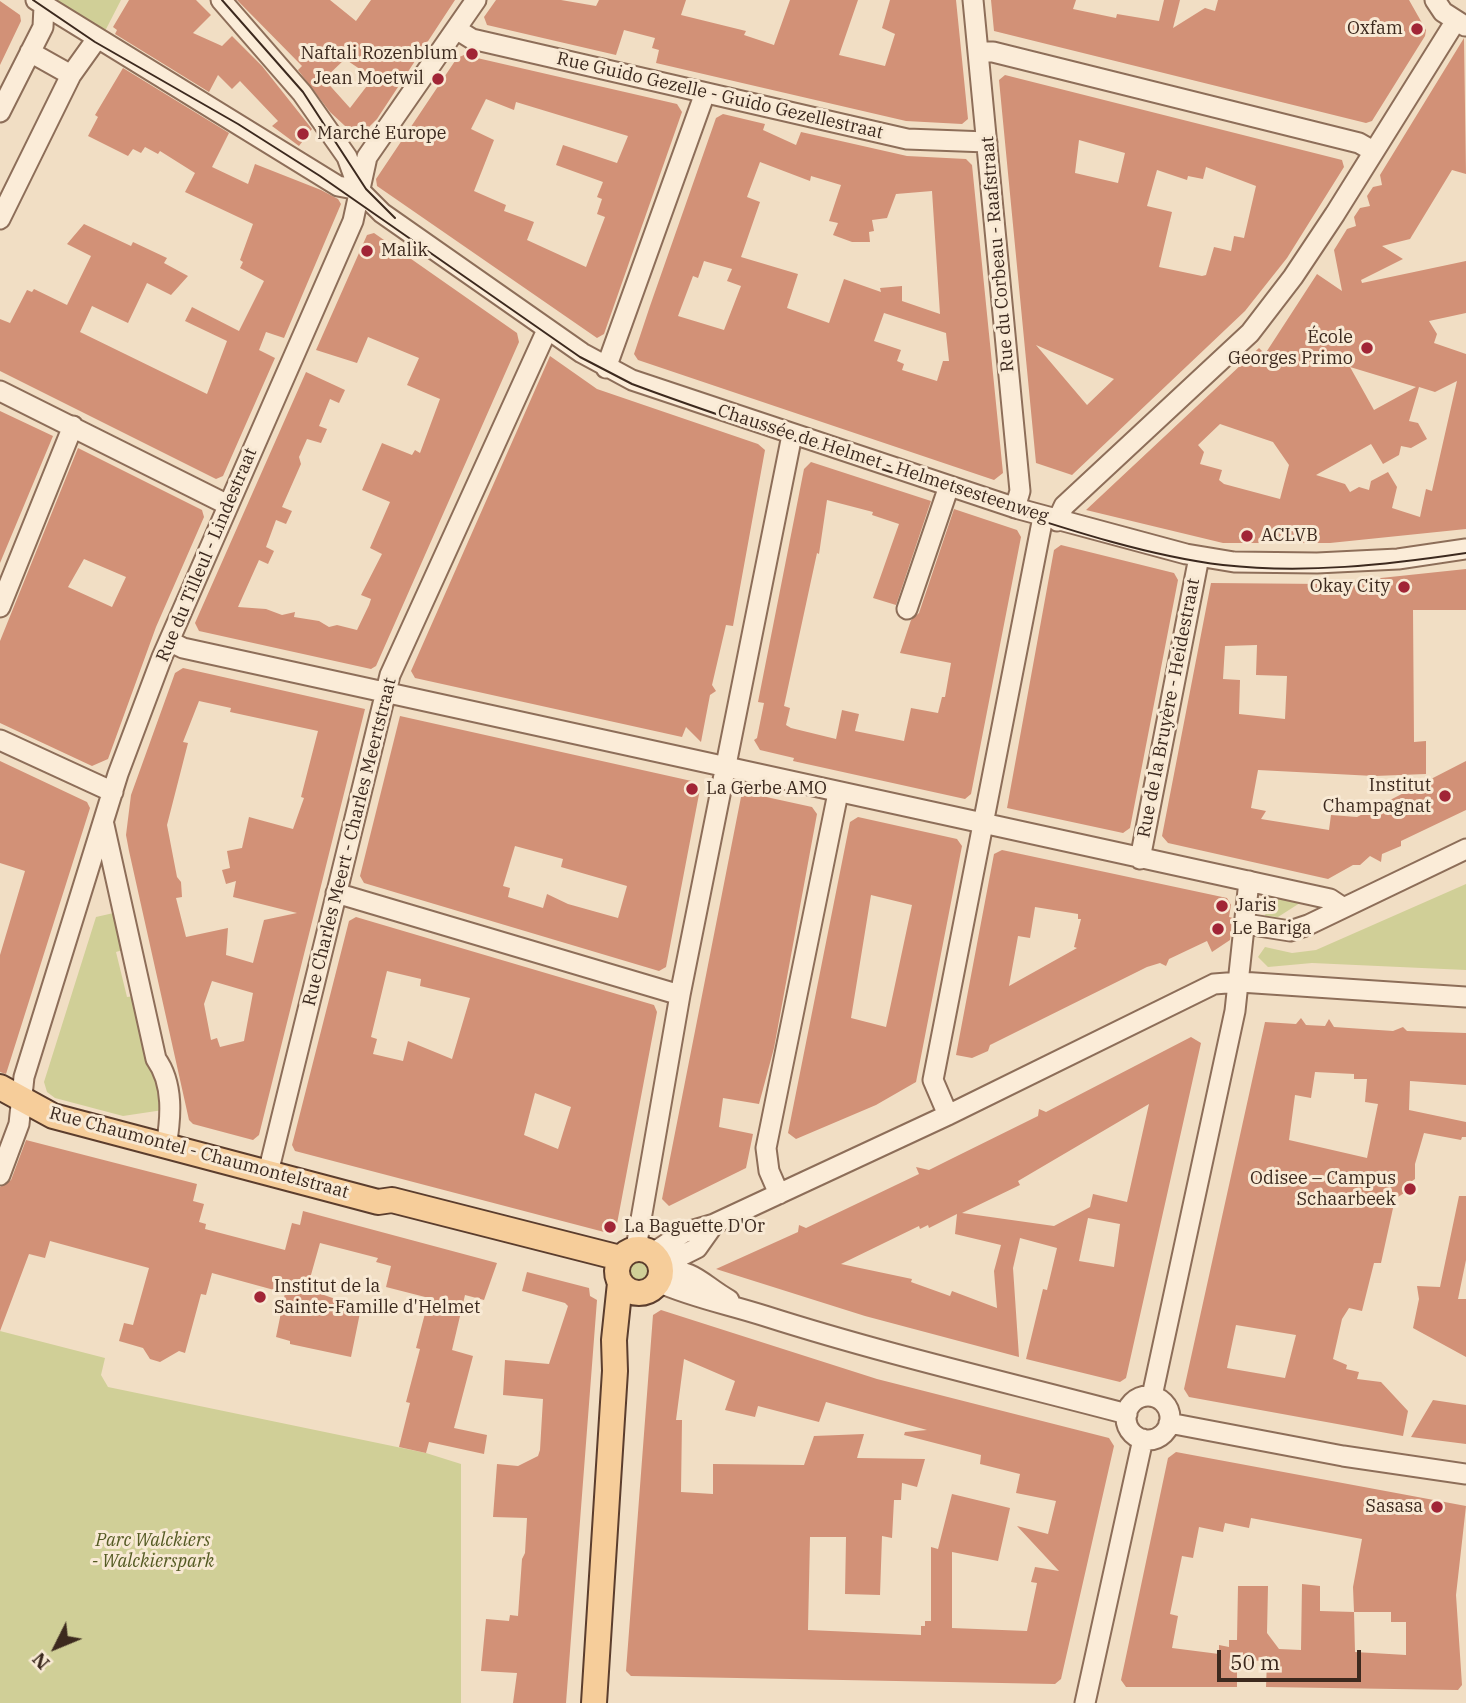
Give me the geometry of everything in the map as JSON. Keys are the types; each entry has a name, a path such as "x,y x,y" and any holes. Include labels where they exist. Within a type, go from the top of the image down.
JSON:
{"main road":[{"name":"Rue Chaumontel - Chaumontelstraat","path":"11,1093 53,1116 378,1202 388,1212 549,1255 641,1270"},
{"path":"594,1703 615,1371 614,1340 641,1270"}],"street":[{"path":"221,0 302,93 347,158 359,190"},
{"name":"Rue du Tilleul - Lindestraat","path":"0,1175 19,1124 11,1093 24,1077 113,792 169,641 353,221 367,157 477,0"},
{"name":"Rue du Corbeau - Raafstraat","path":"974,0 1020,491 1015,508"},
{"path":"948,1115 933,1080 983,824 1050,519 1250,332 1293,277 1373,151 1461,24 1443,12 1435,0"},
{"path":"40,3 96,40 338,186 359,190"},
{"path":"0,112 43,27 40,3"},
{"name":"Rue Guido Gezelle - Guido Gezellestraat","path":"456,29 472,39 907,139 987,142"},
{"path":"0,219 71,75 96,40"},
{"path":"30,52 71,75"},
{"path":"979,52 993,52 1332,136 1359,143 1373,151"},
{"path":"606,368 705,93"},
{"name":"Chaussée de Helmet - Helmetsesteenweg","path":"359,190 382,213 419,241 606,368 792,435 1015,508 1199,557 1234,562 1317,564 1398,559 1466,549"},
{"name":"Rue Charles Meert - Charles Meertstraat","path":"268,1173 396,663 547,330"},
{"path":"0,391 228,505"},
{"path":"0,607 73,426"},
{"path":"641,1270 680,995 792,435"},
{"path":"907,609 948,486"},
{"name":"Rue de la Bruyère - Heidestraat","path":"1140,859 1199,557"},
{"path":"169,641 183,648 1330,899 1342,907"},
{"path":"0,740 113,792"},
{"path":"779,1194 769,1171 766,1149 838,793"},
{"path":"103,824 156,1059 165,1071 172,1116 166,1147"},
{"path":"1246,925 1290,930 1466,849"},
{"path":"1152,1396 1240,982 1249,881"},
{"path":"337,893 680,995"},
{"path":"641,1270 683,1233 714,1224 948,1115 1214,984 1240,982 1466,997"},
{"path":"641,1270 691,1252 714,1224"},
{"path":"691,1252 690,1267 696,1275 711,1290 749,1311"},
{"path":"641,1270 680,1269 696,1275"},
{"path":"641,1270 716,1305 749,1311 895,1355 1127,1413"},
{"path":"1152,1396 1167,1406 1169,1423 1159,1437 1143,1438 1129,1427 1127,1413 1136,1399 1152,1396"},
{"path":"1169,1423 1466,1474"},
{"path":"1085,1703 1143,1438"},
{"path":"594,1703 601,1703"}],"green space":[{"path":"52,0 121,0 103,35"},
{"path":"1466,884 1466,970 1312,963 1268,967 1258,957 1265,947 1292,953 1316,950"},
{"path":"1271,892 1303,901 1278,917 1265,916"},
{"path":"118,912 126,949 116,952 127,997 136,996 163,1110 123,1116 55,1098 47,1092 44,1082 96,917"},
{"path":"638,1260 645,1263 648,1270 645,1277 638,1280 631,1277 628,1270 631,1263"},
{"name":"Parc Walckiers - Walckierspark","path":"0,1331 105,1358 101,1375 108,1387 426,1453 461,1464 461,1703 0,1703"}],"building":[{"path":"129,0 196,0 211,15 193,33 222,46 232,36 262,66 312,129 299,146 272,126 278,121 240,81 232,89 218,75 209,92 115,34 117,30 113,27"},
{"path":"237,0 330,0 356,21 371,0 455,0 377,119 358,138 330,112 298,70 302,66","holes":["345,59 373,78 350,108 324,79"]},
{"path":"496,0 561,0 596,6 599,0 686,0 681,15 746,31 744,35 774,45 790,0 858,0 839,55 885,66 895,34 882,28 890,0 956,0 968,119 962,124 906,121 656,63 659,50 652,48 655,38 624,30 616,55 487,25 484,17"},
{"path":"991,0 1076,0 1073,9 1116,18 1117,14 1159,21 1164,0 1180,0 1173,28 1205,8 1215,11 1218,0 1409,0 1426,30 1425,36 1372,121 1366,123 994,31"},
{"path":"0,1 20,15 21,21 0,65"},
{"path":"1464,38 1466,174 1452,170 1410,239 1382,246 1403,259 1361,280 1362,283 1466,261 1466,313 1429,321 1437,334 1434,343 1466,354 1466,529 1330,543 1223,543 1086,510 1259,348 1265,354 1317,274 1342,291 1334,250 1347,229 1356,226 1354,217 1360,208 1370,206 1367,196 1373,187 1382,185 1380,175","holes":["1350,367 1416,387 1374,410","1457,381 1432,491 1426,489 1420,517 1392,508 1397,487 1388,472 1371,481 1369,490 1359,487 1350,492 1345,484 1316,475 1371,444 1383,464 1399,455 1401,446 1411,448 1427,439 1418,423 1409,421 1419,387 1435,392","1220,424 1273,442 1289,465 1280,499 1224,484 1219,480 1222,470 1200,464 1204,452 1198,445"]},
{"path":"464,55 677,104 682,112 604,334 597,338 377,186 376,179 457,58","holes":["486,99 514,110 516,102 628,136 617,163 563,145 556,165 603,182 597,197 602,199 597,214 605,217 586,267 527,240 534,222 504,211 506,205 474,191 494,140 471,129"]},
{"path":"123,68 229,133 212,167 248,184 255,164 321,190 338,199 341,204 284,338 266,332 259,350 275,358 223,476 216,479 0,371 0,319 10,323 27,290 32,292 34,289 67,305 91,256 67,244 84,224 131,246 133,242 167,258 164,263 188,276 171,295 147,283 128,323 92,306 80,332 207,394 227,341 185,321 192,307 239,331 264,281 240,268 243,262 240,260 253,224 185,192 195,173 160,151 158,154 145,147 141,153 133,149 128,156 88,136 98,117 95,115"},
{"path":"1005,75 1342,160 1344,167 1287,258 1245,311 1072,475 1036,463 999,80","holes":["1079,140 1125,153 1118,183 1075,173","1206,167 1256,186 1244,238 1234,236 1231,251 1214,247 1206,275 1159,267 1172,212 1147,206 1157,170 1187,180 1188,176 1203,179","1036,345 1114,379 1087,405"]},
{"path":"723,114 765,124 763,130 796,145 801,132 907,156 966,159 972,165 1003,473 994,480 638,360 634,354 716,118","holes":["760,162 810,181 811,176 841,185 829,221 838,223 833,235 852,242 870,242 869,232 874,231 872,220 887,218 896,194 932,191 940,314 902,301 902,286 880,288 881,292 844,279 829,323 787,308 798,274 741,257 760,202 747,197","704,261 732,269 727,281 741,286 724,330 678,316 693,276 698,278","884,313 946,333 949,361 943,361 937,381 902,370 904,364 897,361 901,350 874,341"]},
{"path":"374,233 517,333 519,342 376,666 371,669 199,631 195,623 306,372 345,390 339,403 330,399 319,426 327,429 321,443 307,439 299,457 301,464 282,507 292,511 286,524 276,520 266,547 274,551 268,564 259,560 238,607 266,609 282,615 295,612 294,617 319,621 329,627 337,625 357,630 369,605 371,599 361,595 382,554 370,548 390,502 362,490 382,443 412,455 415,450 420,453 440,399 407,385 419,358 368,337 357,363 316,350 367,235"},
{"path":"550,356 597,389 758,444 765,450 733,626 726,625 712,685 716,691 710,695 701,742 686,727 682,737 415,678 411,671"},
{"path":"0,411 53,436 0,563"},
{"path":"78,448 202,510 204,517 156,627 108,759 92,766 0,723 0,641","holes":["84,559 126,577 112,607 68,587"]},
{"path":"811,462 931,501 896,605 873,598 899,524 872,515 873,512 827,500 819,554 817,553 784,706 790,708 786,725 791,728 836,739 842,710 859,714 855,731 904,741 911,708 938,713 942,697 945,697 951,663 900,653 911,620 919,613 954,509 1017,530 1021,537 971,794 965,799 793,761 794,758 760,750 754,740 757,738 764,703 758,702 804,469"},
{"path":"1061,545 1174,573 1178,580 1130,828 1123,833 1007,808 1054,550"},
{"path":"1466,569 1466,610 1413,610 1414,742 1426,741 1426,774 1374,776 1258,770 1251,808 1266,811 1261,819 1329,830 1331,815 1357,817 1466,761 1466,810 1401,841 1401,846 1382,854 1381,862 1370,856 1360,865 1353,865 1328,879 1168,843 1162,836 1211,583 1324,584","holes":["1257,645 1256,675 1287,676 1285,719 1239,714 1240,680 1223,679 1225,646"]},
{"path":"183,668 365,709 259,1135 253,1140 193,1124 189,1120 126,835 131,795 175,673","holes":["199,701 231,708 230,712 318,731 301,797 304,798 293,829 249,817 242,848 227,851 230,868 222,870 226,884 236,881 233,897 297,913 264,920 253,963 226,955 228,928 186,937 176,898 182,897 181,882 177,877 167,825 188,743 183,742","212,981 253,993 244,1041 220,1047 217,1038 211,1040 204,1004"]},
{"path":"400,716 696,782 700,789 666,967 659,971 364,883 360,876","holes":["515,846 563,859 561,867 627,886 618,918 568,904 547,894 543,908 508,897 510,888 503,886"]},
{"path":"0,761 87,802 90,808 6,1074 0,1072 0,955 25,871 0,863"},
{"path":"748,793 812,807 817,814 774,1048 759,1104 723,1098 719,1127 753,1134 746,1168 669,1206 662,1199 741,797"},
{"path":"858,817 957,839 962,846 916,1082 876,1105 796,1139 788,1133 850,822","holes":["871,895 912,905 886,1027 851,1018"]},
{"path":"1002,850 1227,898 1231,905 1229,917 1233,918 1230,940 1212,952 1207,941 1169,959 1166,966 1160,963 1147,967 990,1045 988,1051 972,1058 956,1055 994,854","holes":["1035,907 1078,914 1078,919 1081,919 1074,947 1077,948 1009,986 1018,936 1030,938"]},
{"path":"356,917 654,1005 657,1012 616,1229 608,1233 295,1151 292,1145 349,921","holes":["387,971 421,979 420,986 470,998 452,1059 408,1041 403,1061 373,1054 377,1039 371,1037","535,1093 571,1107 558,1149 524,1135"]},
{"path":"1301,1018 1306,1025 1325,1026 1329,1019 1334,1027 1393,1031 1403,1027 1407,1031 1466,1033 1466,1085 1410,1081 1409,1110 1466,1122 1466,1137 1461,1140 1424,1133 1415,1164 1415,1179 1406,1185 1404,1193 1395,1199 1381,1263 1374,1263 1362,1311 1349,1308 1342,1319 1333,1359 1347,1365 1346,1369 1359,1372 1357,1379 1381,1382 1408,1411 1403,1436 1189,1397 1184,1389 1265,1022 1296,1024","holes":["1315,1072 1354,1074 1354,1079 1367,1079 1365,1102 1378,1104 1367,1158 1289,1140 1295,1095 1311,1098","1236,1325 1296,1335 1285,1378 1227,1368"]},
{"path":"1191,1037 1201,1043 1126,1378 1120,1382 1026,1359 1043,1289 1047,1290 1057,1248 1020,1238 1013,1268 1019,1357 865,1316 716,1269 798,1232 799,1225 806,1228 919,1174 916,1167 929,1170 1038,1116 1039,1109 1046,1112","holes":["1149,1104 1127,1202 1093,1194 1090,1207 1054,1226 962,1213 1020,1185 1018,1181","957,1214 955,1234 1001,1245 994,1271 997,1308 952,1291 950,1296 911,1282 912,1279 841,1264 919,1226 920,1229 928,1225 929,1228","1088,1218 1120,1224 1114,1267 1079,1261"]},
{"path":"26,1140 197,1184 193,1201 204,1204 199,1222 206,1224 205,1229 285,1250 292,1223 300,1225 303,1211 497,1263 484,1300 465,1295 452,1350 473,1356 454,1428 487,1435 484,1454 429,1442 426,1453 399,1447 410,1403 406,1402 420,1349 416,1348 429,1298 386,1287 391,1266 376,1262 378,1258 320,1243 307,1289 361,1308 351,1357 290,1344 290,1341 276,1337 285,1293 212,1273 206,1295 201,1294 185,1353 179,1351 160,1362 150,1359 143,1348 119,1341 124,1323 133,1325 149,1268 50,1241 45,1258 29,1254 0,1331 0,1187 11,1180"},
{"path":"1459,1196 1466,1196 1466,1260 1458,1299 1466,1299 1466,1357 1413,1328 1419,1299 1417,1286 1440,1287"},
{"path":"527,1272 589,1288 590,1296 597,1300 566,1703 513,1703 517,1673 481,1671 486,1619 509,1621 510,1615 518,1616 522,1559 525,1553 527,1518 493,1517 497,1464 518,1466 538,1456 540,1450 543,1399 503,1395 505,1360 549,1364 568,1306 522,1291"},
{"path":"661,1310 877,1379 1109,1438 1114,1446 1061,1679 1055,1684 631,1676 626,1671 653,1315","holes":["684,1359 735,1381 725,1410 755,1417 758,1406 819,1422 826,1402 927,1430 905,1432 904,1435 981,1455 980,1464 1020,1474 1016,1493 1056,1501 1048,1534 1017,1526 1059,1571 1035,1567 1031,1582 1037,1583 1027,1631 952,1628 952,1552 998,1561 1010,1508 952,1494 938,1549 931,1547 931,1621 925,1621 925,1626 921,1626 921,1635 808,1630 810,1537 846,1537 845,1594 880,1595 882,1536 892,1538 894,1500 901,1500 902,1483 917,1487 925,1459 857,1458 864,1434 814,1436 804,1465 713,1464 713,1494 681,1492 682,1420 676,1420"]},
{"path":"1433,1400 1466,1405 1466,1444 1411,1437"},
{"path":"1176,1452 1466,1506 1456,1595 1462,1685 1458,1690 1266,1687 1267,1661 1237,1660 1237,1687 1126,1687 1121,1680 1168,1458","holes":["1251,1518 1362,1539 1353,1587 1354,1612 1320,1611 1320,1586 1302,1584 1301,1650 1279,1649 1267,1633 1268,1586 1238,1586 1237,1640 1229,1640 1229,1647 1219,1645 1219,1654 1172,1648 1178,1616 1170,1614 1182,1556 1193,1558 1199,1527 1223,1532 1225,1523 1249,1528","1354,1612 1391,1612 1391,1622 1406,1622 1406,1655 1355,1652"]}],"tram line":[{"path":"33,0 95,42 238,124 320,176 580,357 632,384 753,427 1055,525 1123,545 1191,560 1284,569 1375,564 1466,553"},
{"path":"222,0 303,92 366,189 395,218"}],"place":[{"name":"Oxfam","path":"1417,29"},
{"name":"Naftali Rozenblum","path":"472,54"},
{"name":"Jean Moetwil","path":"438,79"},
{"name":"Marché Europe","path":"303,134"},
{"name":"Malik","path":"367,251"},
{"name":"École Georges Primo","path":"1367,348"},
{"name":"ACLVB","path":"1247,536"},
{"name":"Okay City","path":"1404,587"},
{"name":"La Gerbe AMO","path":"692,789"},
{"name":"Institut Champagnat","path":"1445,796"},
{"name":"Jaris","path":"1222,906"},
{"name":"Le Bariga","path":"1218,929"},
{"name":"Odisee – Campus Schaarbeek","path":"1410,1189"},
{"name":"La Baguette D'Or","path":"610,1227"},
{"name":"Institut de la Sainte-Famille d'Helmet","path":"260,1297"},
{"name":"Sasasa","path":"1437,1507"}]}
